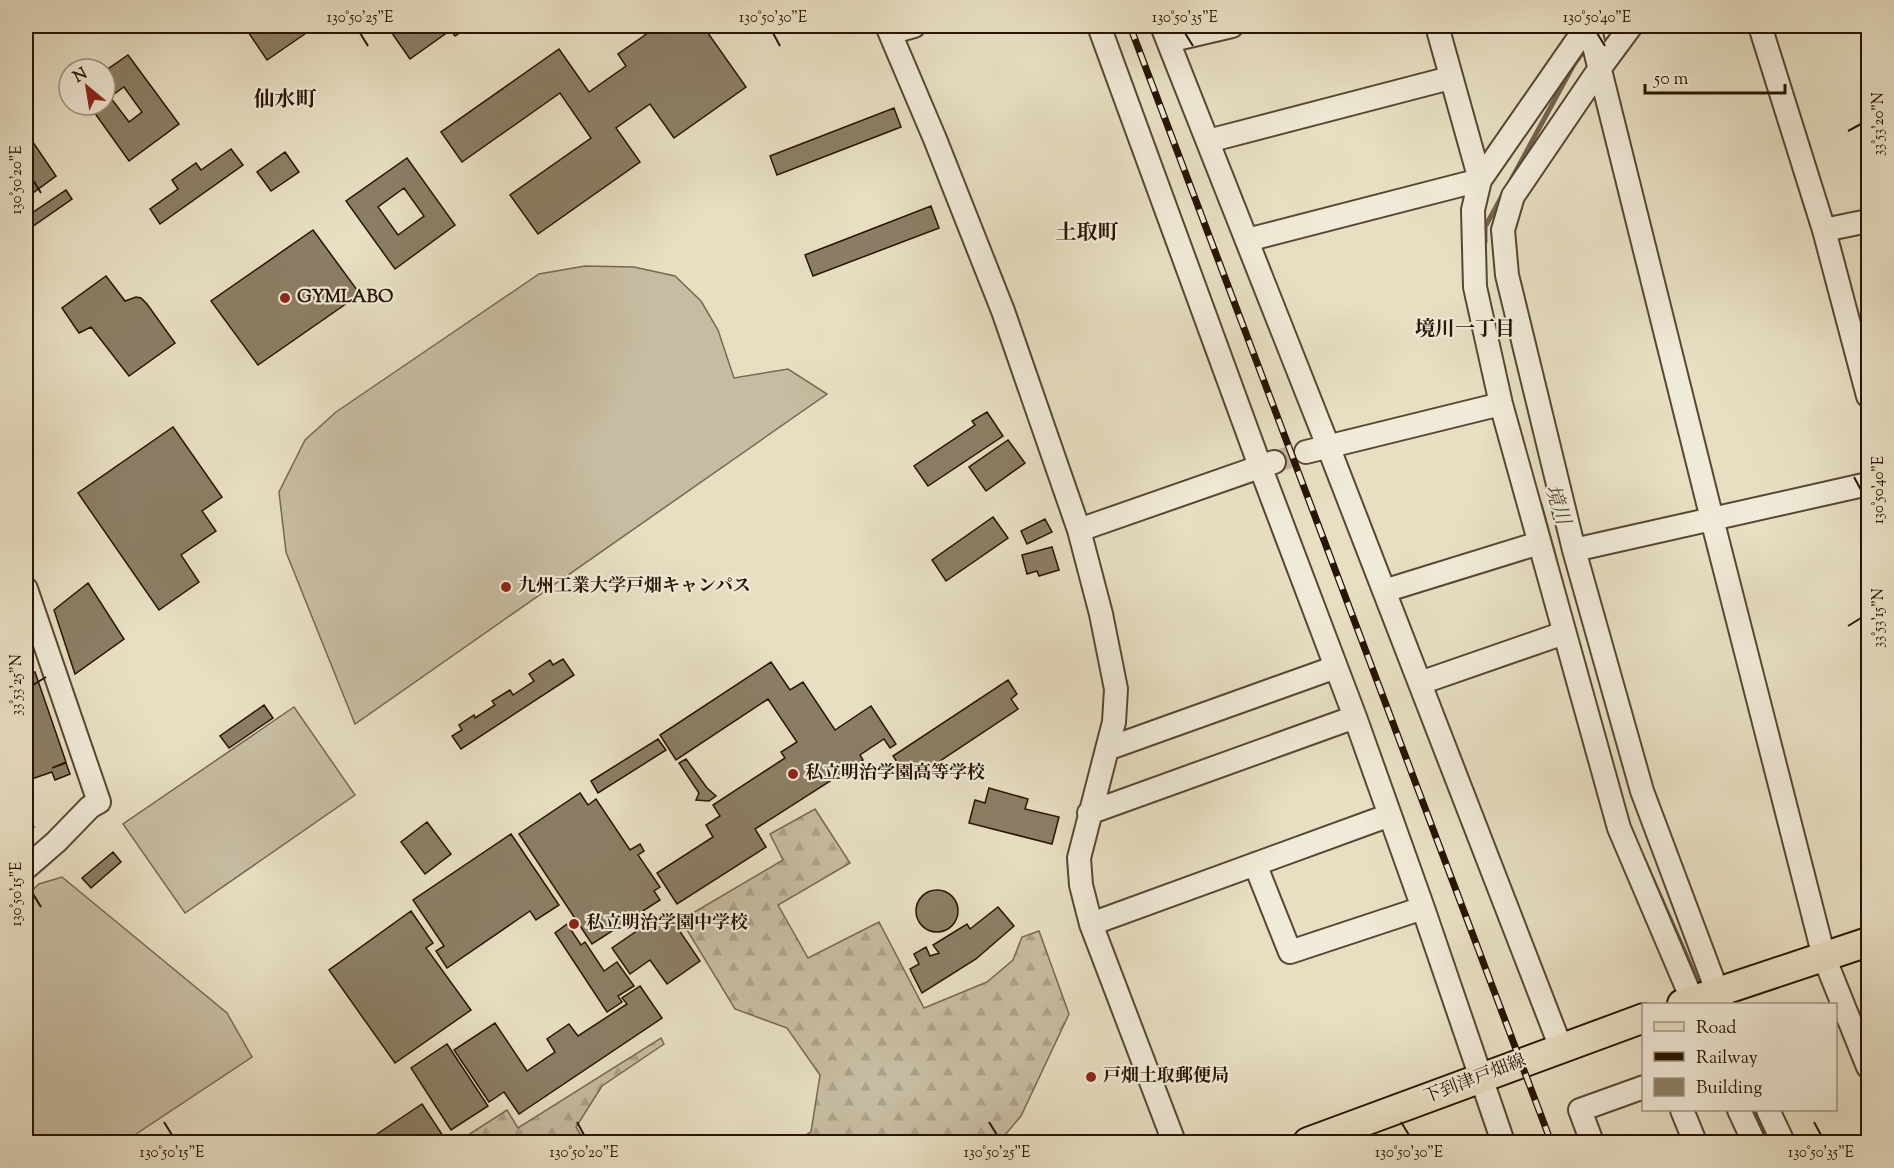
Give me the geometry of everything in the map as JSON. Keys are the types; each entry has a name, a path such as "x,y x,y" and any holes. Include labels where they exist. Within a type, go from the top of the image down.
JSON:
{"main road":[{"path":"1702,1001 1869,942"},
{"name":"下到津戸畑線","path":"1308,1143 1642,1019"}],"street":[{"path":"914,26 888,29 935,139 1003,311 1079,530 1101,614 1116,689 1114,722 1079,858 1081,885 1091,924 1174,1143"},
{"path":"1100,26 1267,464 1503,1143"},
{"path":"1232,26 1165,33 1561,1048"},
{"path":"1437,26 1480,180"},
{"path":"1588,26 1824,957 1867,1060"},
{"path":"1588,26 1480,180 1473,210 1475,287 1501,404 1619,828 1702,1001"},
{"path":"1631,26 1599,63 1513,196 1503,230 1507,275 1574,550 1702,1001"},
{"path":"1760,26 1824,230 1869,396"},
{"path":"1208,141 1450,78"},
{"path":"1246,240 1480,180"},
{"path":"1824,230 1869,220"},
{"path":"1306,452 1501,404"},
{"path":"1079,530 1267,464"},
{"path":"1574,550 1869,484"},
{"path":"1384,591 1539,543"},
{"path":"26,589 99,802 90,807 56,842 26,868"},
{"path":"1420,683 1563,633"},
{"path":"1107,749 1336,667"},
{"path":"1089,813 1355,717"},
{"path":"1091,924 1390,815"},
{"path":"1255,864 1290,952 1423,908"},
{"path":"1592,1143 1580,1110 1642,1088"},
{"path":"1682,1111 1695,1143"},
{"path":"1739,1111 1754,1143"},
{"path":"1768,1111 1783,1143"}],"green space":[{"path":"585,266 634,267 675,276 701,301 718,330 734,378 788,369 827,394 355,724 286,552 279,492 305,440 336,412 539,274"},
{"path":"294,707 355,795 185,913 123,824"},
{"path":"815,809 850,863 778,905 808,958 879,922 924,1008 987,982 1013,960 1022,937 1039,931 1069,1014 1021,1116 999,1142 794,1142 811,1132 820,1075 787,1028 735,1009 681,920 783,860 770,834"},
{"path":"62,877 227,1013 252,1057 124,1142 26,1142 26,896 39,884"},
{"path":"661,1038 664,1044 602,1086 576,1127 585,1142 457,1142 507,1110 518,1128"}],"building":[{"path":"244,26 314,26 315,27 267,60"},
{"path":"387,26 439,26 445,34 410,59"},
{"path":"447,26 470,26 455,36"},
{"path":"658,26 703,26 746,87 674,138 650,104 616,128 640,162 538,234 510,195 591,138 560,93 462,162 441,132 559,49 589,92 626,66 618,54"},
{"path":"128,55 179,124 129,161 98,117 117,117 117,106 129,122 142,112 124,87 117,92 117,63"},
{"path":"894,108 901,127 777,175 770,156"},
{"path":"26,132 56,176 26,198"},
{"path":"231,149 243,165 160,224 150,209 178,189 172,180 196,163 201,170"},
{"path":"285,152 299,172 271,191 257,172"},
{"path":"407,158 455,225 395,269 346,201","holes":["404,188 424,216 398,235 378,207"]},
{"path":"66,190 72,199 26,231 26,217"},
{"path":"931,206 939,228 813,276 805,255"},
{"name":"GYMLABO","path":"313,230 360,294 258,365 211,301"},
{"path":"106,276 125,301 136,297 141,298 175,343 129,376 91,327 79,333 62,308"},
{"path":"987,412 1003,436 928,486 914,466 975,425 972,421"},
{"path":"173,427 222,497 202,511 216,531 181,555 199,582 159,610 78,493"},
{"path":"1008,440 1025,463 986,491 969,467"},
{"path":"993,517 1008,538 946,581 932,560"},
{"path":"1045,519 1052,532 1027,544 1021,531"},
{"path":"1052,547 1059,570 1039,576 1037,571 1027,574 1022,555"},
{"path":"88,583 124,639 75,674 54,610"},
{"path":"563,659 574,675 461,749 452,736 462,730 459,725 495,705 492,701 510,690 513,695 534,681 529,674 550,660 553,665"},
{"path":"771,662 790,690 803,682 835,730 871,706 896,744 890,748 884,739 860,755 863,760 755,829 766,847 677,904 657,873 713,837 706,825 720,816 713,805 785,758 781,752 797,742 768,699 676,760 660,735"},
{"path":"35,672 66,762 52,768 66,763 70,774 55,780 52,772 26,781 26,675"},
{"path":"1008,680 1017,694 1011,699 1018,709 910,781 893,756"},
{"path":"264,705 273,718 229,748 220,736"},
{"path":"658,739 666,750 598,793 591,781"},
{"path":"686,759 707,788 716,796 709,801 696,800 699,793 679,763"},
{"path":"989,788 1028,799 1025,809 1059,817 1052,844 969,823 975,800 985,803"},
{"path":"580,793 588,805 596,799 630,850 640,844 644,851 638,855 660,887 654,891 660,900 592,944 519,834"},
{"path":"26,816 34,827 26,834"},
{"path":"427,822 451,854 425,874 401,842"},
{"path":"511,834 559,905 536,920 530,911 447,968 436,951 444,946 413,900"},
{"path":"113,852 121,862 91,888 82,878"},
{"path":"937,890 952,896 958,911 952,926 937,932 922,926 916,911 922,896"},
{"path":"998,907 1014,926 976,959 922,993 910,969 919,964 914,954 926,947 930,956 939,953 933,945 967,924 970,929"},
{"path":"411,911 433,943 426,948 471,1010 395,1063 329,970"},
{"path":"666,911 700,961 667,984 650,960 630,974 612,948"},
{"path":"567,924 581,945 585,942 604,971 617,962 634,986 618,996 622,1002 607,1012 555,933"},
{"path":"640,986 662,1018 519,1114 504,1092 489,1102 454,1050 495,1023 527,1071 555,1052 547,1039 569,1024 578,1036 627,1004 622,998"},
{"path":"447,1044 488,1106 451,1130 411,1068"},
{"path":"422,1104 447,1142 375,1142 371,1138"}],"waterway":[{"name":"境川","path":"1511,180 1573,66 1586,47"},
{"name":"境川","path":"1485,242 1485,227 1502,196"},
{"name":"境川","path":"1540,504 1555,559"},
{"name":"境川","path":"1644,860 1701,989"},
{"name":"境川","path":"1756,1111 1769,1142"}],"tunnel":[{"path":"1274,462 1306,452"}],"railway":[{"path":"1130,26 1551,1142"}],"place":[{"name":"GYMLABO","path":"285,298"},
{"name":"九州工業大学戸畑キャンパス","path":"506,587"},
{"name":"私立明治学園高等学校","path":"793,774"},
{"name":"私立明治学園中学校","path":"574,924"},
{"name":"戸畑土取郵便局","path":"1091,1077"}],"district":[{"name":"仙水町","path":"285,101"},
{"name":"土取町","path":"1087,234"},
{"name":"境川一丁目","path":"1465,330"}]}
